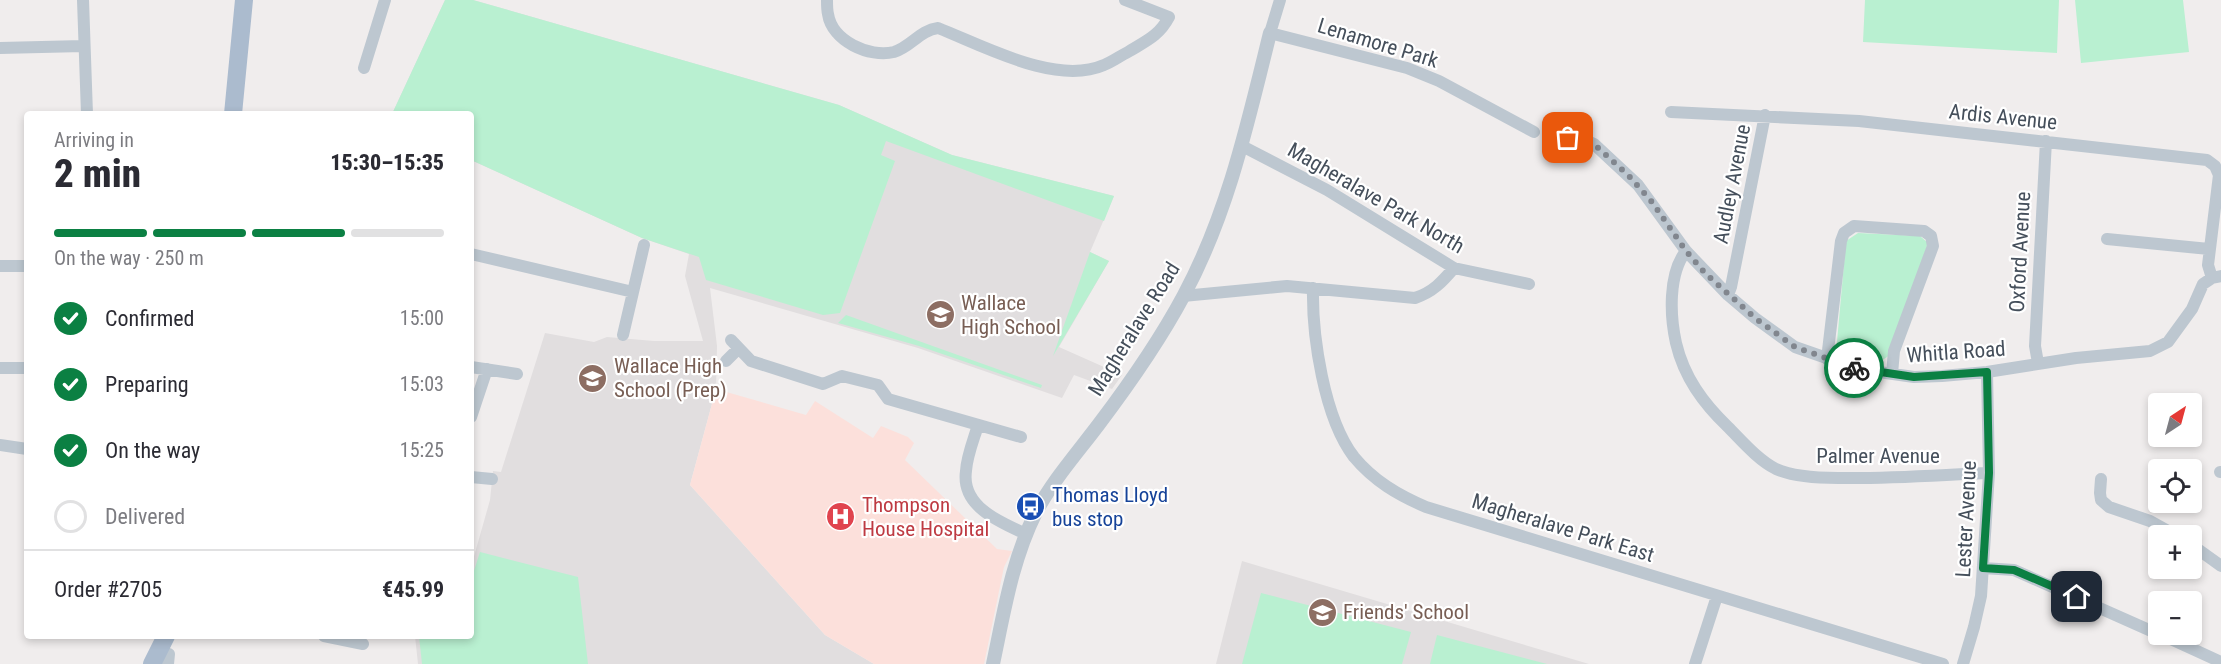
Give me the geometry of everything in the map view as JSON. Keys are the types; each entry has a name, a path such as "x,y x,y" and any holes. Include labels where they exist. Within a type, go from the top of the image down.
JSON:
{"main road":[{"path":"233,111 244,0"},
{"path":"158,661 165,639"}],"street":[{"path":"83,0 87,111"},
{"path":"364,68 385,0"},
{"path":"827,0 828,15 834,29 844,39 864,51 882,53 895,51 928,29 938,28 1024,62 1058,71 1080,71 1103,66 1161,31 1169,17 1125,0"},
{"name":"Magheralave Road","path":"993,664 1010,584 1026,534 1037,511 1139,367 1183,296 1215,226 1242,146 1280,0"},
{"name":"Lenamore Park","path":"1270,33 1407,68 1468,96 1534,132"},
{"path":"0,48 83,46"},
{"name":"Ardis Avenue","path":"1671,112 1859,121 2207,160 2216,166 2219,175 2208,265 2216,277"},
{"name":"Audley Avenue","path":"1728,295 1765,115"},
{"name":"Whitla Road","path":"1568,138 1585,140 1594,144 1632,179 1652,202 1686,251 1728,295 1755,318 1795,347 1858,369 1914,377 1987,372 2038,363 2150,351 2168,342 2192,309 2203,284 2216,277"},
{"name":"Oxford Avenue","path":"2038,363 2035,346 2046,141"},
{"name":"Magheralave Park North","path":"1242,146 1316,184 1454,268 1529,284"},
{"path":"1827,359 1841,241 1844,233 1854,226 1924,231 1931,236 1933,246 1894,351 1892,374"},
{"path":"2107,239 2209,249"},
{"path":"623,335 644,245"},
{"name":"Palmer Avenue","path":"1686,251 1676,274 1672,305 1675,338 1682,365 1705,404 1763,460 1775,468 1815,478 1868,479 1989,473"},
{"path":"474,255 633,292"},
{"path":"0,266 24,266"},
{"path":"1183,296 1211,295 1273,286 1415,298 1439,286 1454,268"},
{"name":"Magheralave Park East","path":"1314,288 1315,325 1321,373 1342,435 1353,455 1385,486 1401,497 1426,507 1943,664"},
{"path":"726,361 735,344 751,362 823,384 842,376 878,385 888,399 1022,437"},
{"path":"474,367 517,374"},
{"path":"0,368 24,368"},
{"path":"474,408 487,369"},
{"name":"Lester Avenue","path":"1963,664 1977,616 1983,568 1989,473 1987,372"},
{"path":"978,424 965,472 968,490 975,504 998,522 1026,534"},
{"path":"0,446 24,449"},
{"path":"474,477 492,479"},
{"path":"2102,479 2100,493 2102,500 2109,507 2158,525"},
{"path":"2202,552 2221,566"},
{"path":"1983,568 2014,570 2148,629"},
{"path":"1695,664 1717,596"},
{"path":"339,639 363,644"},
{"path":"2183,645 2221,662"}],"shaded area":[{"name":"Wallace High School","path":"445,0 473,0 839,105 952,155 1114,196 1090,252 1109,261 1059,347 1122,375 1112,389 1074,375 1062,398 918,348 710,288 717,346 716,389 690,485 825,635 874,664 418,664 415,639 474,639 474,556 490,500 493,471 501,472 545,333 594,342 607,337 654,341 703,341 685,276 689,254 642,238 474,161 474,111 393,111"},
{"name":"Thompson House Hospital","path":"716,389 806,415 815,401 873,438 881,426 908,437 914,443 905,460 997,549 1012,551 1004,567 984,664 874,664 825,635 690,485"},
{"name":"Friends' School","path":"1242,561 1589,664 1216,664"}],"green space":[{"path":"445,0 473,0 839,105 952,155 1114,196 1104,221 886,141 881,155 895,161 840,313 823,315 706,280 699,257 642,238 474,161 474,111 393,111"},
{"path":"1865,0 2059,0 2057,53 1863,42"},
{"path":"2075,0 2183,0 2189,52 2081,63"},
{"path":"1858,233 1920,236 1928,243 1890,355 1875,365 1862,363 1836,353 1846,241"},
{"path":"1090,252 1109,261 1053,356"},
{"path":"846,315 1042,385 1041,388 919,346 838,323"},
{"path":"480,552 578,577 588,664 422,664 419,639 474,639 474,571"},
{"path":"1261,593 1411,632 1402,664 1242,664"},
{"path":"1437,635 1547,664 1430,664"}],"way so far":[{"path":"1568,138 1585,140 1594,144 1629,176 1652,202 1686,251 1705,273 1755,318 1795,347 1854,368"}],"place":[{"name":"Wallace High School","path":"940,315"},
{"name":"Wallace High School (Prep)","path":"593,378"},
{"name":"Thomas Lloyd bus stop","path":"1031,507"},
{"name":"Thompson House Hospital","path":"841,517"},
{"name":"Friends' School","path":"1322,612"}],"route":[{"path":"1854,368 1914,377 1987,372 1989,473 1983,568 2014,570 2077,597"}]}
